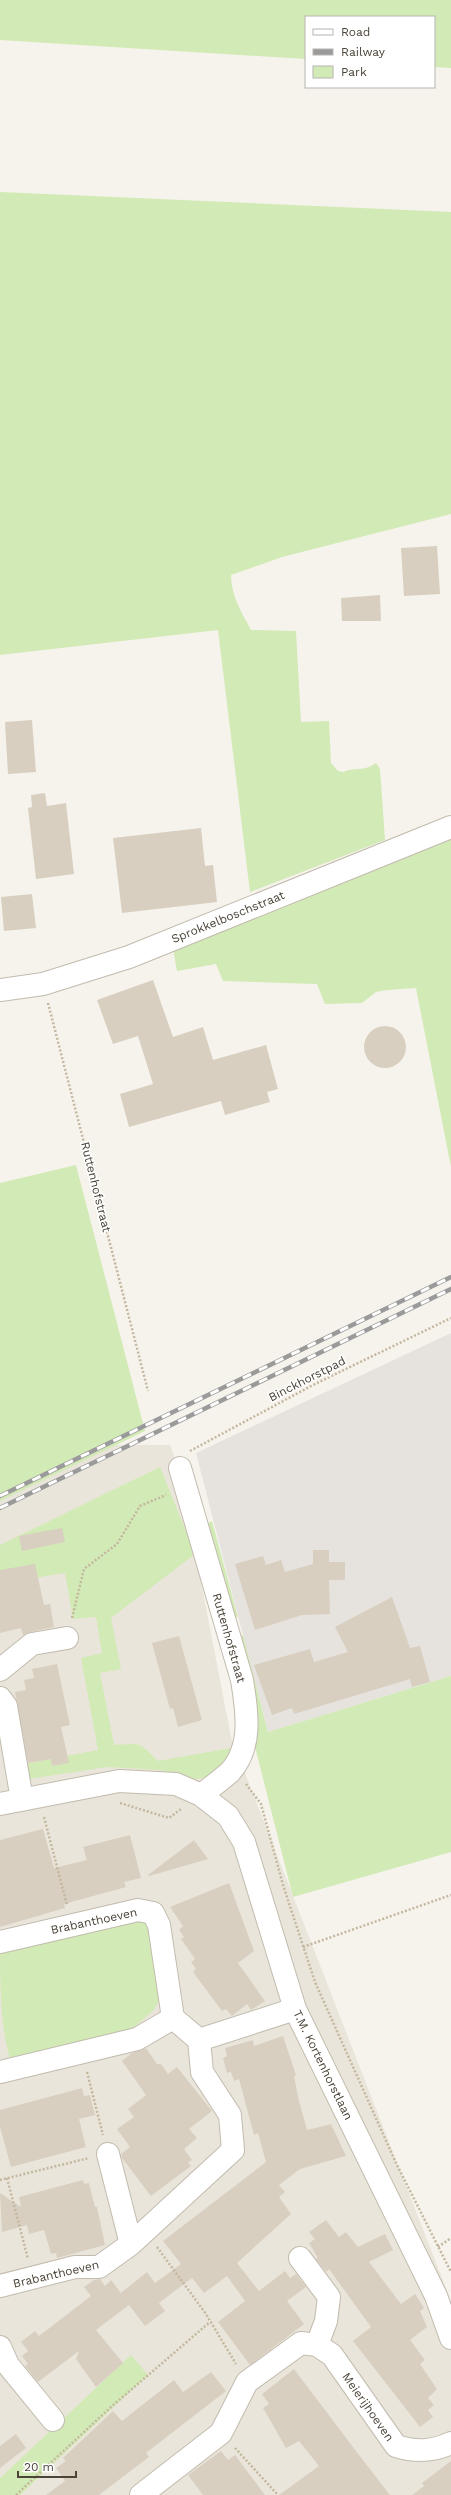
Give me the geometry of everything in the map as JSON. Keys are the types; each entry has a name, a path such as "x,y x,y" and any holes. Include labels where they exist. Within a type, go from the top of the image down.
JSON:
{"street":[{"name":"Sprokkelboschstraat","path":"0,990 43,984 129,957 451,827"},
{"name":"Ruttenhofstraat","path":"182,1477 242,1680 248,1716 242,1755 230,1772 201,1795"},
{"path":"0,1670 32,1644 67,1638"},
{"path":"0,1698 6,1706 22,1800"},
{"name":"T.M. Kortenhorstlaan","path":"0,1804 118,1781 176,1784 201,1795 228,1816 244,1842 295,2009 436,2296 451,2338"},
{"name":"Brabanthoeven","path":"0,1942 138,1910 153,1913 159,1925 173,2018"},
{"path":"1,2068 82,2053 137,2039 173,2018 199,2040 295,2009"},
{"name":"Brabanthoeven","path":"0,2286 75,2267 99,2267 138,2237 233,2150 230,2115 202,2072 199,2040"},
{"path":"108,2154 138,2237"},
{"path":"141,2495 164,2488 222,2433 247,2382 301,2343 317,2345 326,2321 329,2297 300,2258"},
{"name":"Meierijhoeven","path":"317,2345 332,2355 396,2446 413,2451 440,2448 451,2443"},
{"path":"0,2347 8,2364 53,2420"}],"path":[{"name":"Ruttenhofstraat","path":"43,984 148,1391"},
{"name":"Binckhorstpad","path":"182,1477 192,1448 313,1385 451,1318"},
{"path":"67,1638 84,1569 116,1544 140,1506 182,1477"},
{"name":"T.M. Kortenhorstlaan","path":"230,1772 246,1784 261,1804 282,1885 315,1982 396,2163 451,2272"},
{"path":"114,1804 120,1803 169,1818 201,1795"},
{"path":"38,1818 50,1816"},
{"path":"44,1817 73,1925"},
{"path":"303,1947 451,1895"},
{"path":"0,2180 108,2154 82,2053"},
{"path":"7,2178 33,2278"},
{"path":"138,2237 210,2322 247,2382"},
{"path":"438,2247 451,2238"},
{"path":"16,2495 105,2412 210,2322"},
{"path":"222,2433 278,2495"}],"shaded area":[{"path":"451,1333 451,1676 268,1732 196,1453"},
{"path":"69,1445 170,1445 180,1473 231,1737 451,2301 451,2495 0,2495 0,1478"}],"green space":[{"path":"0,0 451,0 451,68 435,67 435,16 305,16 305,59 0,40"},
{"path":"0,192 451,212 451,514 282,557 231,575 231,583 235,597 251,630 296,631 301,722 329,721 331,763 338,771 343,772 367,768 376,763 380,769 385,840 250,892 218,630 0,655"},
{"path":"451,840 451,1167 416,988 376,992 362,1003 325,1004 317,984 223,981 216,964 177,971 173,948"},
{"path":"76,1165 145,1431 0,1501 0,1183"},
{"path":"160,1467 195,1554 111,1618 121,1669 100,1673 114,1745 134,1744 142,1746 158,1761 231,1748 235,1751 219,1776 187,1780 161,1770 107,1767 29,1779 19,1765 98,1750 81,1658 102,1653 96,1617 73,1619 65,1573 4,1583 0,1571 0,1545"},
{"path":"212,1521 238,1617 223,1620 201,1526"},
{"path":"243,1635 268,1732 451,1676 451,1852 293,1897 228,1640"},
{"path":"147,1918 161,1997 154,2010 134,2027 113,2035 11,2061 7,2049 3,2019 0,1940"},
{"path":"131,2355 148,2375 20,2495 0,2495 0,2478"}],"building":[{"path":"437,546 440,594 404,596 401,548"},
{"path":"380,595 381,621 342,621 341,598"},
{"path":"32,720 36,772 8,774 5,722"},
{"path":"45,793 47,806 66,803 74,874 36,879 28,808 32,807 31,795"},
{"path":"201,828 205,866 213,865 217,902 122,913 113,838"},
{"path":"32,894 36,928 4,931 1,897"},
{"path":"153,980 173,1037 203,1027 213,1060 266,1045 278,1089 267,1092 270,1102 225,1115 221,1101 129,1127 120,1094 153,1084 138,1036 113,1044 97,1000"},
{"path":"381,1026 389,1026 397,1029 403,1035 406,1047 403,1059 397,1065 389,1068 381,1068 373,1065 367,1059 364,1051 364,1043 367,1035 373,1029"},
{"path":"62,1528 65,1542 22,1551 19,1536"},
{"path":"313,1550 329,1550 329,1562 345,1562 345,1580 329,1580 330,1614 302,1615 255,1630 235,1564 263,1556 266,1565 281,1560 285,1572 313,1564"},
{"path":"35,1564 44,1605 50,1604 54,1627 23,1635 21,1628 0,1633 0,1570"},
{"path":"392,1597 410,1648 420,1646 430,1682 412,1687 410,1679 294,1714 292,1708 272,1715 254,1665 310,1649 314,1662 348,1652 335,1627"},
{"path":"179,1636 202,1720 178,1727 173,1708 170,1709 152,1643"},
{"path":"57,1664 70,1725 61,1727 69,1763 52,1766 51,1759 28,1763 15,1692 26,1690 24,1680 34,1678 32,1669"},
{"path":"43,1829 54,1868 87,1860 83,1847 130,1835 141,1878 124,1882 126,1887 64,1904 65,1908 0,1927 0,1840"},
{"path":"194,1840 208,1859 149,1876 148,1875"},
{"path":"229,1883 254,1951 238,1963 265,2001 251,2010 247,2004 232,2016 226,2009 222,2011 193,1972 196,1969 191,1962 195,1959 181,1939 184,1937 179,1930 183,1926 170,1907"},
{"path":"283,2036 296,2075 294,2076 298,2097 307,2130 331,2124 346,2156 300,2169 279,2185 285,2192 279,2197 291,2214 237,2263 259,2291 285,2271 290,2278 296,2274 306,2287 287,2301 304,2324 250,2365 218,2322 245,2301 227,2276 204,2293 192,2278 159,2303 165,2311 145,2326 129,2305 96,2330 123,2363 96,2387 76,2359 79,2351 38,2382 25,2366 28,2364 22,2356 28,2351 21,2342 35,2331 39,2336 91,2296 84,2287 94,2280 100,2279 105,2286 111,2280 121,2293 147,2272 155,2283 181,2264 163,2241 266,2162 258,2133 254,2135 239,2079 234,2081 231,2072 227,2073 223,2058 227,2056 225,2048 253,2040 254,2046"},
{"path":"146,2048 157,2064 161,2064 168,2074 177,2067 212,2111 189,2129 197,2138 184,2149 192,2160 188,2162 191,2166 151,2196 122,2158 121,2154 130,2147 117,2129 134,2117 128,2109 146,2095 122,2061 132,2053"},
{"path":"82,2088 84,2096 90,2095 95,2115 79,2119 86,2147 11,2167 0,2127 0,2110"},
{"path":"83,2180 84,2184 89,2183 95,2207 97,2207 105,2245 57,2258 56,2253 51,2254 44,2230 29,2234 27,2225 2,2232 0,2193 21,2207 19,2197"},
{"path":"326,2220 339,2237 346,2232 358,2247 385,2234 393,2250 369,2262 401,2304 415,2294 424,2308 420,2311 427,2327 410,2340 425,2360 420,2364 437,2389 428,2398 434,2405 428,2410 433,2417 420,2427 353,2341 371,2327 329,2269 326,2272 316,2259 318,2258 309,2243 315,2239 309,2232"},
{"path":"294,2369 390,2495 279,2495 319,2466 299,2441 286,2448 263,2408 269,2404 262,2394"},
{"path":"211,2372 226,2391 146,2453 149,2457 99,2495 46,2495 65,2481 56,2468 66,2461 63,2458 113,2411 122,2421 174,2380 183,2392"},
{"path":"16,2434 26,2448 0,2468 0,2446"},
{"path":"221,2451 228,2460 235,2455 265,2495 203,2495 188,2475"},
{"path":"451,2461 451,2495 412,2495 424,2486 422,2483"}],"railway":[{"path":"0,1496 451,1277"},
{"path":"0,1508 451,1289"}]}
